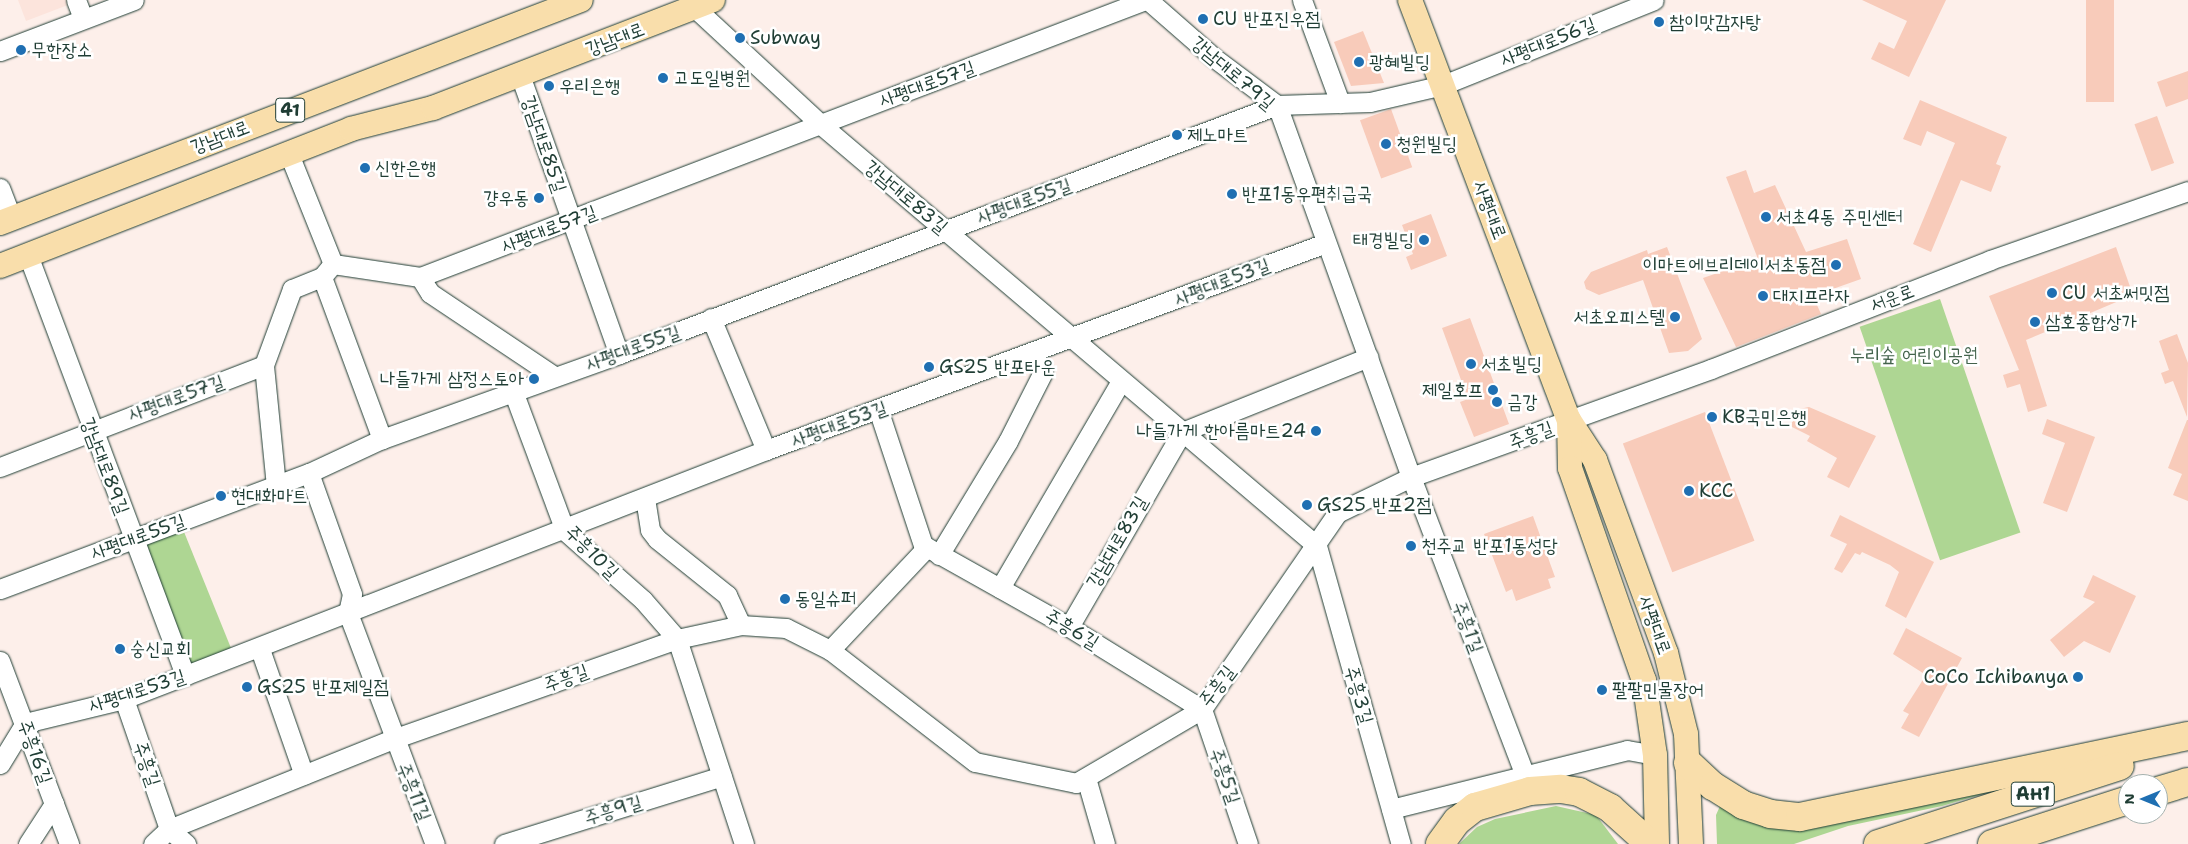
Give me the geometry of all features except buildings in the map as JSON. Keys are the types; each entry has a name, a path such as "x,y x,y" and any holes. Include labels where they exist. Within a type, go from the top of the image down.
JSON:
{"highway":[{"path":"1688,763 1713,786 1743,805 1770,814 1800,817 2188,736"},
{"name":"AH1","path":"1878,844 2188,745"},
{"path":"2168,788 2188,782"},
{"path":"1440,844 1457,821 1475,807 1530,791 1561,789 1579,792 1610,808 1650,844"},
{"name":"AH1","path":"1992,844 2118,803"},
{"path":"2053,844 2118,810"}],"main road":[{"name":"강남대로","path":"6,221 581,0"},
{"name":"사평대로","path":"1410,0 1569,420 1595,460 1666,652 1679,702 1688,763 1691,844"},
{"name":"강남대로","path":"0,266 351,129 434,108 704,4"},
{"name":"사평대로","path":"1569,420 1570,468 1644,680 1655,755 1658,844"}],"street":[{"path":"76,0 84,18"},
{"path":"0,51 134,0"},
{"name":"강남대로79길","path":"1147,0 1213,57 1277,105 1411,477"},
{"name":"사평대로57길","path":"328,270 420,277 802,134 819,123 1147,0"},
{"path":"1302,0 1340,103"},
{"name":"사평대로56길","path":"1443,85 1654,0"},
{"name":"강남대로83길","path":"704,4 819,123 1317,546"},
{"name":"강남대로85길","path":"520,75 570,221 619,354"},
{"name":"사평대로55길","path":"0,589 132,538 276,486 382,439 619,354 1277,105 1370,102 1443,85"},
{"path":"290,154 382,439"},
{"path":"0,188 6,221"},
{"name":"서운로","path":"1569,420 1711,369 1990,260 2188,191"},
{"name":"사평대로53길","path":"26,723 124,699 260,649 348,613 565,531 766,450 1326,243"},
{"name":"강남대로89길","path":"28,256 91,430 185,676"},
{"path":"276,486 264,365 292,289 328,270"},
{"path":"420,277 430,293 554,376"},
{"path":"711,318 766,450"},
{"path":"830,650 933,551 1013,432 1043,372 1033,352"},
{"path":"1182,432 1369,356"},
{"name":"사평대로57길","path":"0,467 91,430 264,365"},
{"path":"1000,588 1121,380"},
{"name":"주흥10길","path":"513,391 565,531 643,600 677,639"},
{"path":"878,409 933,551"},
{"name":"주흥길","path":"154,844 169,829 393,739 677,639 741,625 786,628 830,650 975,762 1076,783 1202,709 1317,546 1337,513 1411,477 1569,420"},
{"name":"강남대로83길","path":"1069,627 1182,432"},
{"path":"309,473 352,594 348,613 393,739"},
{"name":"주흥1길","path":"1411,477 1525,776"},
{"path":"645,498 650,530 657,539 727,595 741,625"},
{"name":"주흥3길","path":"1317,546 1401,844"},
{"name":"주흥6길","path":"933,551 1069,627 1202,709"},
{"path":"677,639 744,844"},
{"path":"260,649 304,775"},
{"name":"주흥16길","path":"0,661 6,693 26,723 69,844"},
{"name":"주흥길","path":"124,699 169,829"},
{"name":"주흥5길","path":"1202,709 1248,844"},
{"path":"0,764 26,723"},
{"name":"주흥11길","path":"393,739 435,844"},
{"path":"1391,809 1627,750 1655,755"},
{"name":"주흥9길","path":"504,844 722,776"},
{"path":"1086,778 1105,844"},
{"path":"28,844 54,804"},
{"path":"169,829 186,844"}],"shaded area":[{"path":"18,0 81,0 26,21"}],"green space":[{"name":"누리숲 어린이공원","path":"1940,299 2020,533 1940,560 1860,327"},
{"path":"180,522 235,657 192,675 137,539"},
{"path":"2006,787 1942,806 1848,826 1794,844 1717,844 1716,815 1720,806 1750,822 1775,827"},
{"path":"1556,806 1596,815 1618,844 1459,844 1477,827 1495,819"}],"place":[{"name":"CU 반포진우점","path":"1203,19"},
{"name":"참이맛감자탕","path":"1659,22"},
{"name":"Subway","path":"740,38"},
{"name":"무한장소","path":"21,50"},
{"name":"광혜빌딩","path":"1359,62"},
{"name":"고도일병원","path":"663,78"},
{"name":"우리은행","path":"549,86"},
{"name":"제노마트","path":"1177,135"},
{"name":"청원빌딩","path":"1386,144"},
{"name":"신한은행","path":"365,168"},
{"name":"반포1동우편취급국","path":"1232,194"},
{"name":"걍우동","path":"539,198"},
{"name":"서초4동 주민센터","path":"1766,217"},
{"name":"태경빌딩","path":"1424,240"},
{"name":"이마트에브리데이서초동점","path":"1836,265"},
{"name":"CU 서초써밋점","path":"2052,293"},
{"name":"대지프라자","path":"1763,296"},
{"name":"서초오피스텔","path":"1675,317"},
{"name":"삼호종합상가","path":"2035,322"},
{"name":"서초빌딩","path":"1471,364"},
{"name":"GS25 반포타운","path":"929,367"},
{"name":"나들가게 삼정스토아","path":"534,379"},
{"name":"제일호프","path":"1493,390"},
{"name":"금강","path":"1497,402"},
{"name":"KB국민은행","path":"1712,417"},
{"name":"나들가게 한아름마트24","path":"1316,431"},
{"name":"KCC","path":"1689,491"},
{"name":"현대화마트","path":"221,496"},
{"name":"GS25 반포2점","path":"1307,505"},
{"name":"천주교 반포1동성당","path":"1411,546"},
{"name":"동일슈퍼","path":"785,599"},
{"name":"숭신교회","path":"120,649"},
{"name":"CoCo Ichibanya","path":"2078,677"},
{"name":"GS25 반포제일점","path":"247,687"},
{"name":"팔팔민물장어","path":"1602,690"}]}
